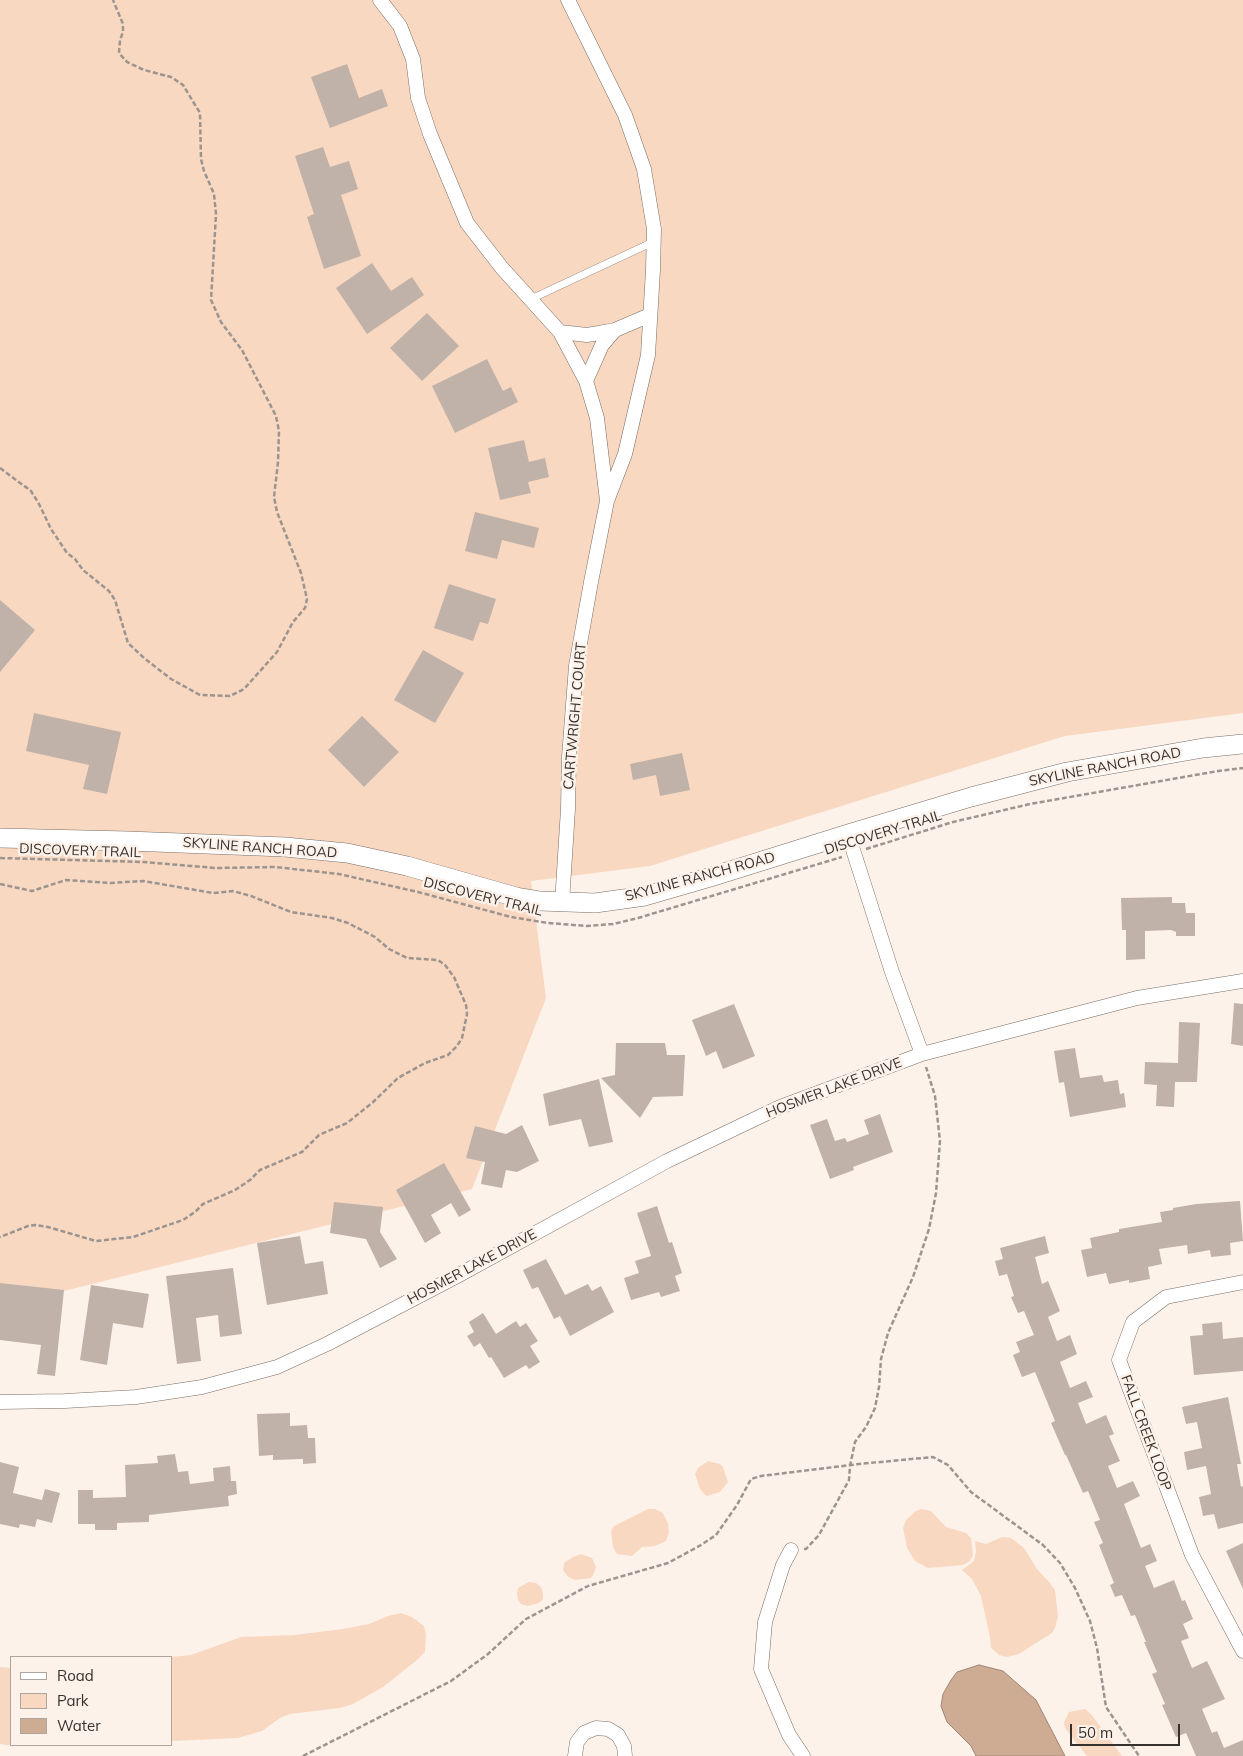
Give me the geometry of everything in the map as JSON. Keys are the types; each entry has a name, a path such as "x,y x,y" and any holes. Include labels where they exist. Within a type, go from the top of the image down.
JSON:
{"street":[{"name":"CARTWRIGHT COURT","path":"380,0 400,26 413,59 418,98 430,134 467,223 502,268 560,332 586,381 597,418 607,501"},
{"name":"CARTWRIGHT COURT","path":"562,903 569,757 576,666 607,501 625,454 648,355 654,242 650,198 644,169 625,115 568,0"},
{"path":"560,332 587,335 616,330 650,316"},
{"path":"586,381 602,345 616,330"},
{"name":"SKYLINE RANCH ROAD","path":"0,838 286,847 347,853 407,866 516,898 562,903 595,903 644,896 971,797 1068,772 1203,748 1243,744"},
{"path":"848,834 892,972 922,1054"},
{"name":"HOSMER LAKE DRIVE","path":"0,1402 136,1397 202,1387 277,1367 327,1344 451,1280 667,1160 780,1107 922,1054 1136,998 1243,981"},
{"name":"FALL CREEK LOOP","path":"1243,1282 1166,1297 1133,1322 1119,1360 1192,1555 1243,1651"},
{"path":"790,1550 783,1565 765,1622 761,1669 789,1735 803,1756"},
{"path":"575,1756 577,1742 584,1733 596,1728 608,1729 618,1735 624,1746 625,1756"}],"lane":[{"path":"531,299 654,242"}],"path":[{"path":"0,468 31,491 51,529 67,553 75,559 83,570 109,591 115,600 128,643 171,679 200,695 230,696 244,689 276,652 293,622 305,608 307,599 301,573 277,512 274,497 279,431 276,416 242,350 222,322 211,300 216,214 214,194 204,172 201,159 200,113 183,85 171,77 144,70 127,62 120,53 123,24 113,0"},
{"name":"DISCOVERY TRAIL","path":"0,858 143,862 216,868 275,867 339,874 418,892 511,917 548,923 587,926 613,924 638,918 953,822 1030,804 1243,768"},
{"path":"0,884 32,891 66,880 110,883 143,881 213,893 233,892 251,896 291,912 332,918 362,930 375,937 389,949 407,958 438,960 445,965 454,977 466,1005 467,1014 462,1038 448,1055 425,1063 398,1078 348,1123 319,1134 302,1152 260,1170 250,1180 235,1190 203,1204 183,1220 133,1237 96,1241 35,1225 0,1237"},
{"path":"790,1550 806,1549 819,1535 848,1480 855,1442 866,1427 875,1408 881,1359 888,1333 913,1277 929,1229 936,1193 940,1141 935,1096 922,1054"}],"green space":[{"path":"0,0 1243,0 1243,713 1065,736 650,866 531,881 546,998 472,1189 0,1307"},
{"path":"708,1461 720,1464 723,1467 728,1482 720,1492 707,1496 700,1489 695,1474 698,1468"},
{"path":"648,1509 655,1509 663,1513 668,1523 669,1533 666,1541 655,1546 642,1547 632,1556 617,1554 613,1547 611,1531 614,1526"},
{"path":"921,1509 931,1511 946,1527 966,1533 971,1538 973,1555 970,1561 963,1565 928,1568 915,1561 907,1548 903,1528 906,1520"},
{"path":"1002,1537 1011,1538 1024,1548 1037,1569 1055,1590 1058,1616 1052,1633 1019,1654 1007,1657 999,1655 991,1648 981,1596 972,1579 962,1570 974,1561 975,1541 986,1544"},
{"path":"581,1554 592,1558 596,1567 591,1578 575,1580 568,1577 563,1570 564,1563"},
{"path":"529,1582 536,1583 541,1587 543,1599 539,1603 528,1606 521,1604 517,1594 518,1588"},
{"path":"401,1613 412,1617 424,1626 426,1635 425,1652 383,1687 353,1704 340,1708 290,1714 280,1718 262,1731 238,1738 172,1741 172,1657 191,1655 241,1637 294,1635 343,1629 369,1624"},
{"path":"0,1667 10,1668 10,1745 0,1744"},
{"path":"1085,1709 1091,1714 1122,1756 1087,1756 1065,1728 1064,1722 1069,1712"}],"water":[{"path":"979,1665 1003,1671 1036,1700 1065,1756 976,1756 971,1746 947,1722 941,1706 943,1694 957,1672"}],"building":[{"path":"347,64 359,98 382,89 388,106 330,128 311,77"},
{"path":"323,147 330,167 349,161 358,189 341,195 361,256 324,269 307,217 314,214 295,156"},
{"path":"372,263 391,291 412,277 424,295 367,334 336,288"},
{"path":"427,313 459,346 422,381 390,348"},
{"path":"487,359 503,391 511,387 518,402 455,433 432,386"},
{"path":"524,440 529,462 545,458 549,477 528,482 531,493 500,500 488,448"},
{"path":"475,512 539,528 534,548 502,540 497,559 465,551"},
{"path":"449,584 496,599 488,624 480,622 473,641 434,628"},
{"path":"0,600 35,630 0,672"},
{"path":"423,650 464,673 435,723 394,700"},
{"path":"34,713 121,732 107,794 83,789 89,765 26,751"},
{"path":"362,716 399,752 364,787 328,750"},
{"path":"682,753 690,790 660,796 656,775 633,780 630,764"},
{"path":"1172,897 1172,903 1185,903 1186,913 1195,913 1195,936 1176,936 1176,932 1171,930 1145,931 1145,959 1126,960 1126,930 1122,930 1121,898"},
{"path":"1234,1003 1243,1004 1243,1046 1231,1044"},
{"path":"734,1004 755,1056 723,1069 716,1051 706,1056 692,1020"},
{"path":"1179,1022 1200,1023 1197,1082 1175,1082 1174,1107 1156,1106 1157,1085 1144,1084 1145,1062 1178,1063"},
{"path":"616,1043 665,1043 667,1055 685,1055 683,1096 653,1097 640,1118 601,1078 615,1075"},
{"path":"1075,1048 1080,1078 1102,1075 1104,1082 1118,1080 1120,1094 1124,1093 1126,1107 1070,1117 1064,1082 1059,1083 1054,1051"},
{"path":"599,1079 613,1142 589,1147 581,1119 549,1126 543,1094"},
{"path":"880,1114 893,1152 853,1167 854,1170 830,1179 810,1125 827,1119 835,1141 845,1138 847,1142 869,1134 864,1120"},
{"path":"522,1125 539,1161 517,1172 506,1170 502,1188 481,1184 485,1162 466,1158 475,1126 506,1134"},
{"path":"444,1163 471,1210 459,1217 451,1203 431,1215 441,1233 425,1243 396,1190"},
{"path":"1240,1201 1243,1241 1230,1243 1231,1255 1211,1257 1210,1250 1188,1254 1187,1245 1159,1249 1162,1264 1148,1267 1150,1279 1129,1283 1129,1280 1109,1284 1106,1273 1087,1277 1081,1250 1092,1248 1090,1238 1119,1232 1119,1229 1162,1222 1160,1212 1173,1210 1173,1208 1196,1204"},
{"path":"334,1202 383,1207 380,1232 397,1259 380,1268 366,1239 330,1233"},
{"path":"657,1206 669,1243 672,1242 682,1273 675,1276 680,1291 661,1297 659,1292 631,1300 624,1278 639,1273 635,1261 651,1256 637,1213"},
{"path":"300,1236 305,1264 323,1261 328,1294 267,1305 257,1243"},
{"path":"1045,1236 1049,1253 1035,1257 1042,1284 1048,1281 1060,1311 1048,1317 1057,1341 1070,1335 1077,1354 1060,1362 1070,1388 1086,1381 1093,1397 1078,1403 1086,1424 1106,1415 1114,1434 1109,1436 1120,1461 1108,1466 1117,1488 1133,1481 1140,1496 1124,1504 1141,1548 1150,1544 1157,1561 1145,1566 1154,1588 1174,1580 1182,1601 1185,1600 1193,1619 1183,1624 1189,1638 1181,1641 1192,1668 1207,1661 1225,1699 1202,1709 1212,1733 1217,1731 1224,1748 1243,1740 1243,1756 1196,1756 1186,1733 1176,1737 1162,1705 1165,1704 1152,1674 1157,1672 1135,1615 1131,1616 1122,1595 1115,1597 1110,1585 1114,1583 1099,1545 1103,1543 1094,1522 1100,1520 1088,1491 1083,1493 1065,1455 1051,1423 1055,1421 1035,1372 1022,1377 1013,1355 1020,1352 1016,1342 1034,1335 1024,1311 1018,1313 1011,1297 1014,1296 1007,1274 999,1276 995,1261 1003,1259 1000,1248"},
{"path":"546,1259 565,1295 588,1284 592,1291 601,1286 614,1312 570,1336 560,1316 554,1319 538,1287 532,1289 523,1270"},
{"path":"233,1268 242,1334 220,1337 218,1315 196,1318 201,1361 177,1364 166,1276"},
{"path":"0,1283 64,1290 55,1376 37,1374 41,1345 0,1340"},
{"path":"91,1285 149,1294 143,1328 113,1323 107,1365 80,1360"},
{"path":"483,1313 496,1334 516,1321 520,1327 526,1323 538,1341 530,1346 540,1362 529,1369 526,1365 504,1378 480,1343 474,1347 467,1336 474,1332 469,1322"},
{"path":"1222,1322 1223,1339 1243,1337 1243,1371 1194,1375 1190,1336 1203,1335 1202,1324"},
{"path":"1228,1397 1241,1464 1237,1464 1241,1487 1243,1486 1243,1523 1218,1529 1214,1514 1203,1516 1199,1497 1211,1494 1206,1466 1187,1470 1184,1452 1202,1448 1197,1422 1186,1424 1182,1407"},
{"path":"290,1413 290,1426 307,1425 308,1438 315,1438 316,1463 303,1464 303,1459 273,1460 273,1455 259,1456 257,1414"},
{"path":"175,1454 178,1472 188,1471 190,1484 214,1481 213,1468 230,1466 231,1481 236,1481 237,1494 228,1496 229,1506 149,1515 149,1522 117,1523 117,1530 95,1530 95,1524 78,1524 78,1490 93,1490 93,1498 126,1497 125,1465 158,1463 157,1456"},
{"path":"0,1462 19,1467 13,1493 42,1500 45,1489 60,1493 52,1523 37,1519 35,1527 20,1524 19,1528 0,1524"},
{"path":"1243,1543 1243,1589 1226,1551"}]}
